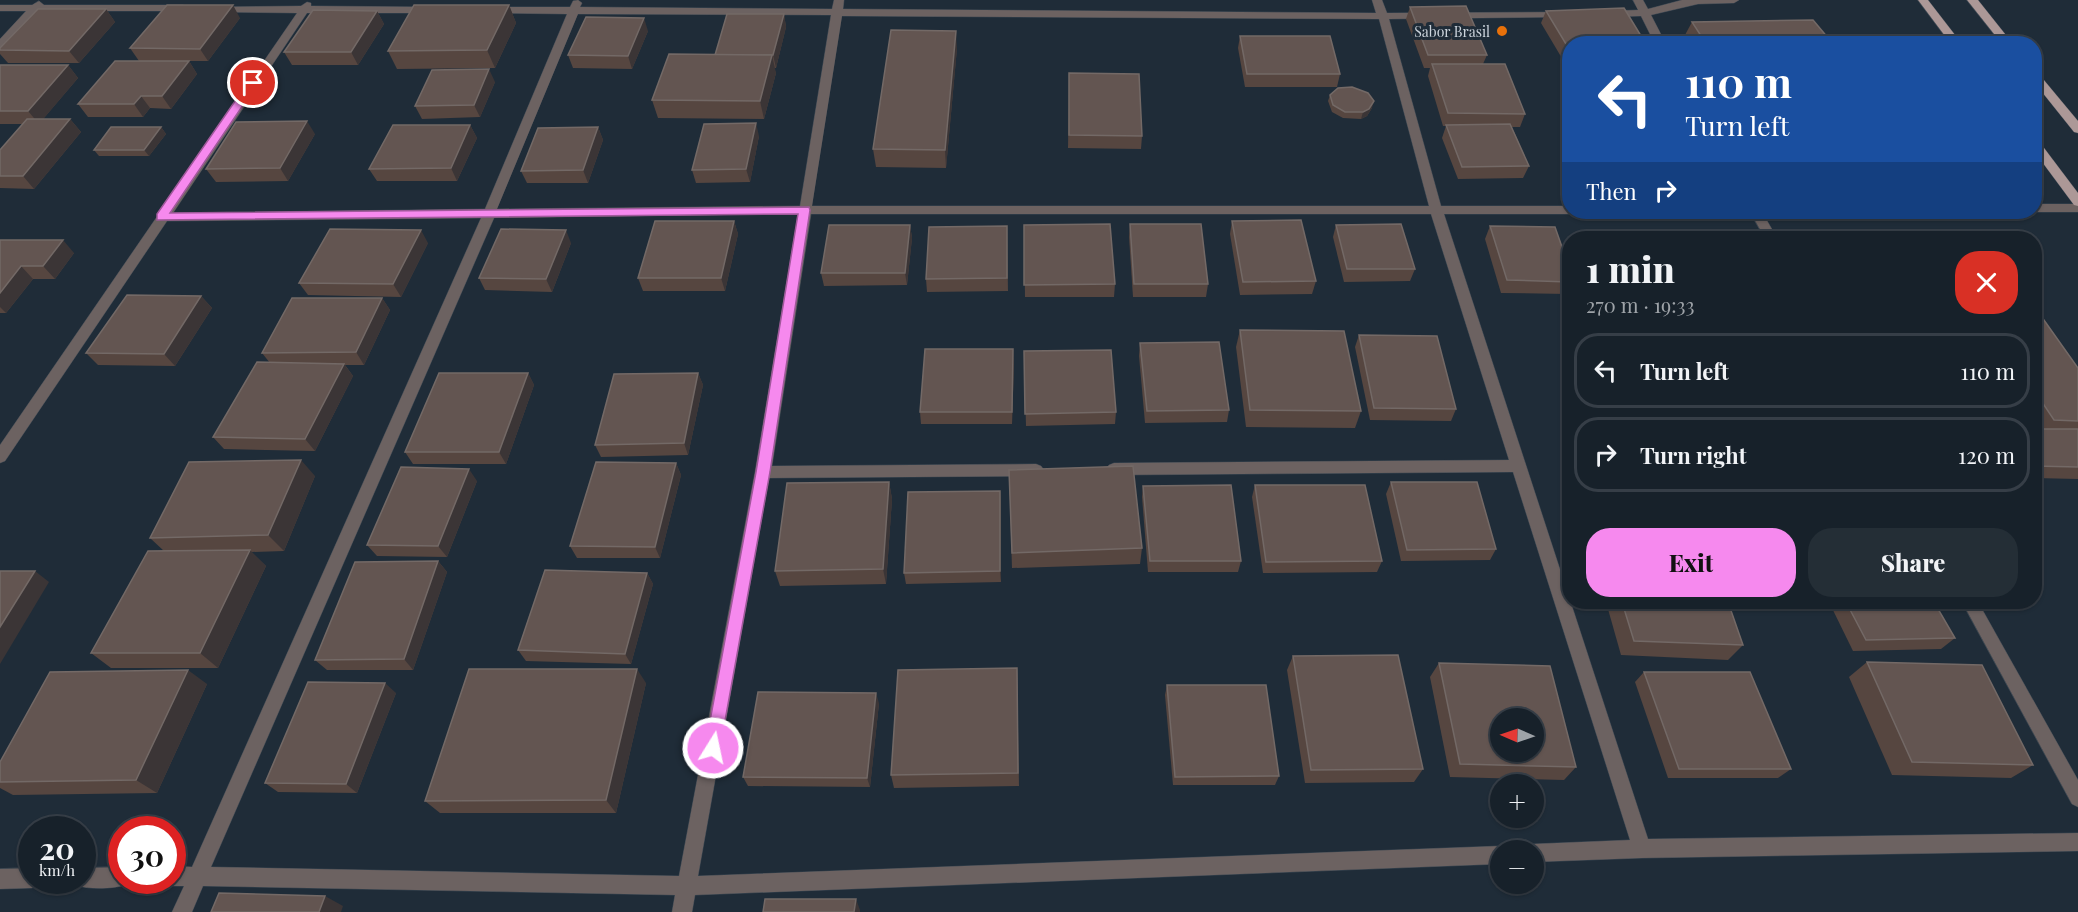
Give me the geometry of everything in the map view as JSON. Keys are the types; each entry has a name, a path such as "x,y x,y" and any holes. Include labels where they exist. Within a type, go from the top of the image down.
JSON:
{"main road":[{"path":"1923,0 1951,36"},
{"path":"1972,0 2001,36"},
{"path":"2042,85 2078,129"},
{"path":"2042,154 2078,202"}],"street":[{"path":"1377,0 1436,210 1562,602"},
{"path":"1638,0 1657,36"},
{"path":"1681,0 1694,2"},
{"path":"1598,14 1645,13 1694,2 1734,0"},
{"path":"0,45 39,4"},
{"path":"0,8 39,4 307,5 444,10"},
{"path":"0,457 307,5"},
{"path":"479,10 576,5 1383,16 1574,14"},
{"path":"182,912 489,214 576,5"},
{"path":"682,912 763,472 837,7"},
{"path":"2042,208 2078,208"},
{"path":"161,217 805,210 1562,210"},
{"path":"1099,470 1518,466"},
{"path":"763,472 1051,470"},
{"path":"1564,609 1642,849"},
{"path":"1974,609 2078,798"},
{"path":"1544,853 2078,842"},
{"path":"186,876 687,886 1490,855"},
{"path":"0,879 18,878"}],"building":[{"path":"167,5 233,5 200,49 130,48"},
{"path":"414,5 509,5 487,50 388,51"},
{"path":"1466,6 1487,55 1428,55 1410,7"},
{"path":"1624,8 1641,36 1562,37 1546,11"},
{"path":"38,9 106,9 69,51 0,50"},
{"path":"313,10 377,11 351,52 284,52"},
{"path":"727,14 784,14 773,55 715,55"},
{"path":"586,17 644,18 628,56 568,55"},
{"path":"1813,20 1826,36 1701,36 1692,22"},
{"path":"891,30 956,31 945,150 873,149"},
{"path":"1240,36 1330,36 1340,74 1247,74"},
{"path":"669,54 772,55 760,101 652,100"},
{"path":"115,61 189,61 162,96 141,96 134,104 78,104"},
{"path":"1432,64 1505,64 1525,114 1448,113"},
{"path":"0,65 68,65 28,111 0,111"},
{"path":"489,69 474,105 415,106 432,70"},
{"path":"1069,73 1139,74 1142,136 1069,135"},
{"path":"1352,87 1368,93 1374,101 1369,109 1363,112 1345,112 1333,105 1330,95 1338,88"},
{"path":"27,119 70,119 23,176 0,176 0,150"},
{"path":"307,121 280,168 206,169 236,122"},
{"path":"756,123 746,169 692,170 704,124"},
{"path":"1510,124 1529,166 1462,167 1446,125"},
{"path":"393,125 470,125 451,168 369,169"},
{"path":"111,127 161,127 144,150 94,150"},
{"path":"598,127 583,170 521,171 538,128"},
{"path":"1301,220 1316,281 1243,282 1232,221"},
{"path":"655,221 734,221 721,278 638,278"},
{"path":"1110,224 1115,284 1024,285 1024,225"},
{"path":"1130,224 1201,224 1208,284 1134,284"},
{"path":"1401,224 1415,269 1347,269 1336,225"},
{"path":"829,225 910,225 905,273 821,273"},
{"path":"1007,226 1007,278 926,279 929,227"},
{"path":"1490,226 1555,227 1562,247 1562,282 1507,280"},
{"path":"330,229 421,230 393,284 299,283"},
{"path":"501,229 566,230 546,279 479,278"},
{"path":"0,240 63,240 43,266 21,266 0,293"},
{"path":"127,295 201,296 164,354 86,353"},
{"path":"292,298 382,298 356,352 262,353"},
{"path":"2042,317 2078,368 2078,421 2054,420 2042,402"},
{"path":"1240,330 1344,331 1361,411 1250,410"},
{"path":"1359,335 1437,336 1456,409 1374,408"},
{"path":"1219,342 1229,410 1147,411 1140,343"},
{"path":"925,349 1013,349 1012,412 920,412"},
{"path":"1111,350 1116,412 1025,414 1024,351"},
{"path":"257,362 344,364 305,439 213,437"},
{"path":"439,373 528,373 499,452 405,452"},
{"path":"698,373 684,443 595,445 614,374"},
{"path":"2042,429 2078,429 2078,467 2042,466"},
{"path":"301,460 268,535 150,538 189,462"},
{"path":"596,462 676,463 655,547 570,546"},
{"path":"1133,466 1142,548 1012,553 1009,470"},
{"path":"401,467 469,469 438,546 367,545"},
{"path":"889,482 883,569 775,571 787,483"},
{"path":"1391,482 1477,482 1496,549 1407,550"},
{"path":"1231,485 1241,561 1150,561 1143,486"},
{"path":"1255,485 1365,485 1382,561 1266,562"},
{"path":"1000,491 1000,571 904,573 908,492"},
{"path":"250,550 200,653 91,653 148,551"},
{"path":"438,561 404,659 315,660 355,562"},
{"path":"545,570 647,573 625,654 518,650"},
{"path":"0,571 35,571 0,627"},
{"path":"1624,609 1730,609 1743,645 1634,641"},
{"path":"1850,609 1938,609 1955,638 1866,640"},
{"path":"1398,655 1423,769 1311,770 1293,656"},
{"path":"1867,662 1982,665 2033,765 1912,762"},
{"path":"1439,663 1550,666 1576,767 1460,764"},
{"path":"1017,668 1018,773 891,775 898,670"},
{"path":"469,669 637,669 606,800 425,801"},
{"path":"188,670 136,780 0,782 0,762 50,672"},
{"path":"1644,672 1750,672 1791,769 1679,769"},
{"path":"308,682 385,683 346,784 265,783"},
{"path":"1167,685 1266,685 1279,776 1175,777"},
{"path":"758,692 876,693 867,778 743,777"},
{"path":"219,893 325,896 319,912 211,912"},
{"path":"765,899 856,899 854,912 763,912"}],"place":[{"name":"Sabor Brasil","path":"1502,31"}],"route":[{"path":"253,83 161,217 805,210 763,472 713,748"}]}
